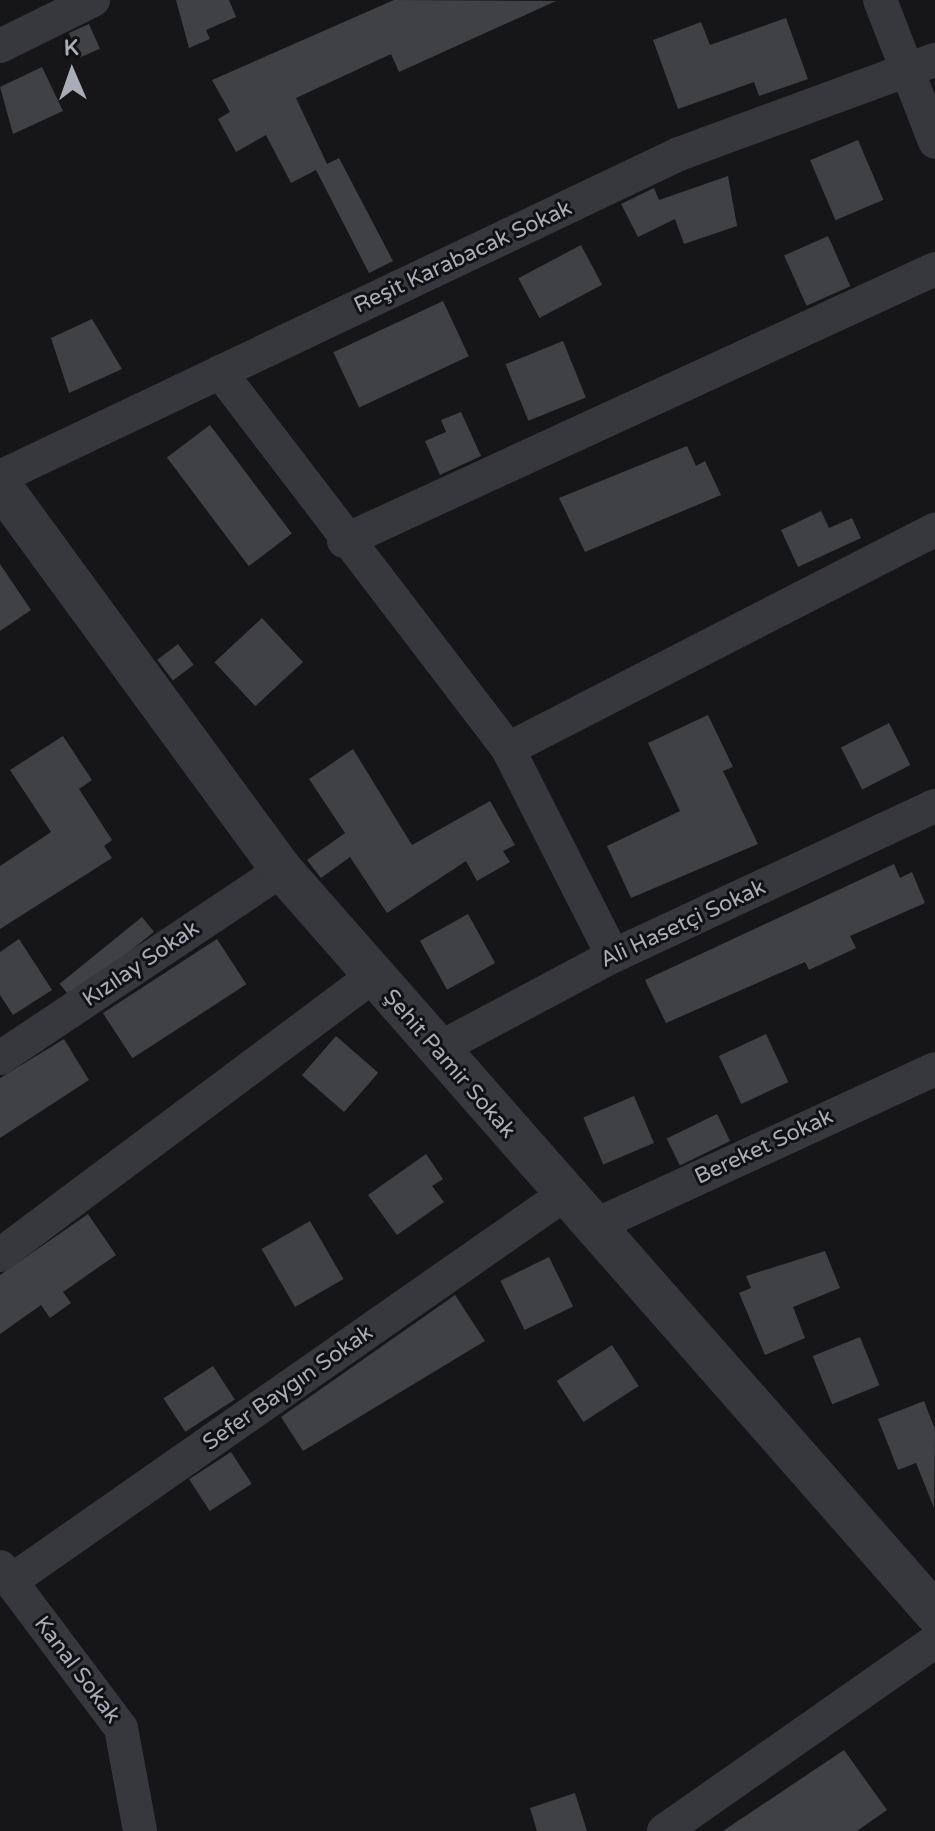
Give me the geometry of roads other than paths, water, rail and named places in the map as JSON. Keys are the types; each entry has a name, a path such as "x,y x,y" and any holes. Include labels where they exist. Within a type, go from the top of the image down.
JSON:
{"street":[{"path":"0,46 93,0"},
{"path":"880,0 922,64 935,142"},
{"name":"Reşit Karabacak Sokak","path":"5,499 220,372 679,154 922,64"},
{"path":"344,541 935,269"},
{"path":"220,372 344,541 508,749 613,956"},
{"name":"Şehit Pamir Sokak","path":"5,499 282,870 436,1050 935,1613"},
{"path":"508,749 935,530"},
{"name":"Ali Hasetçi Sokak","path":"436,1050 613,956 935,806"},
{"name":"Kızılay Sokak","path":"0,1058 282,870"},
{"path":"0,1255 373,976"},
{"name":"Bereket Sokak","path":"594,1226 935,1069"},
{"name":"Sefer Baygın Sokak","path":"5,1574 565,1194"},
{"name":"Kanal Sokak","path":"5,1574 121,1728 140,1831"},
{"path":"664,1831 935,1641"}]}
